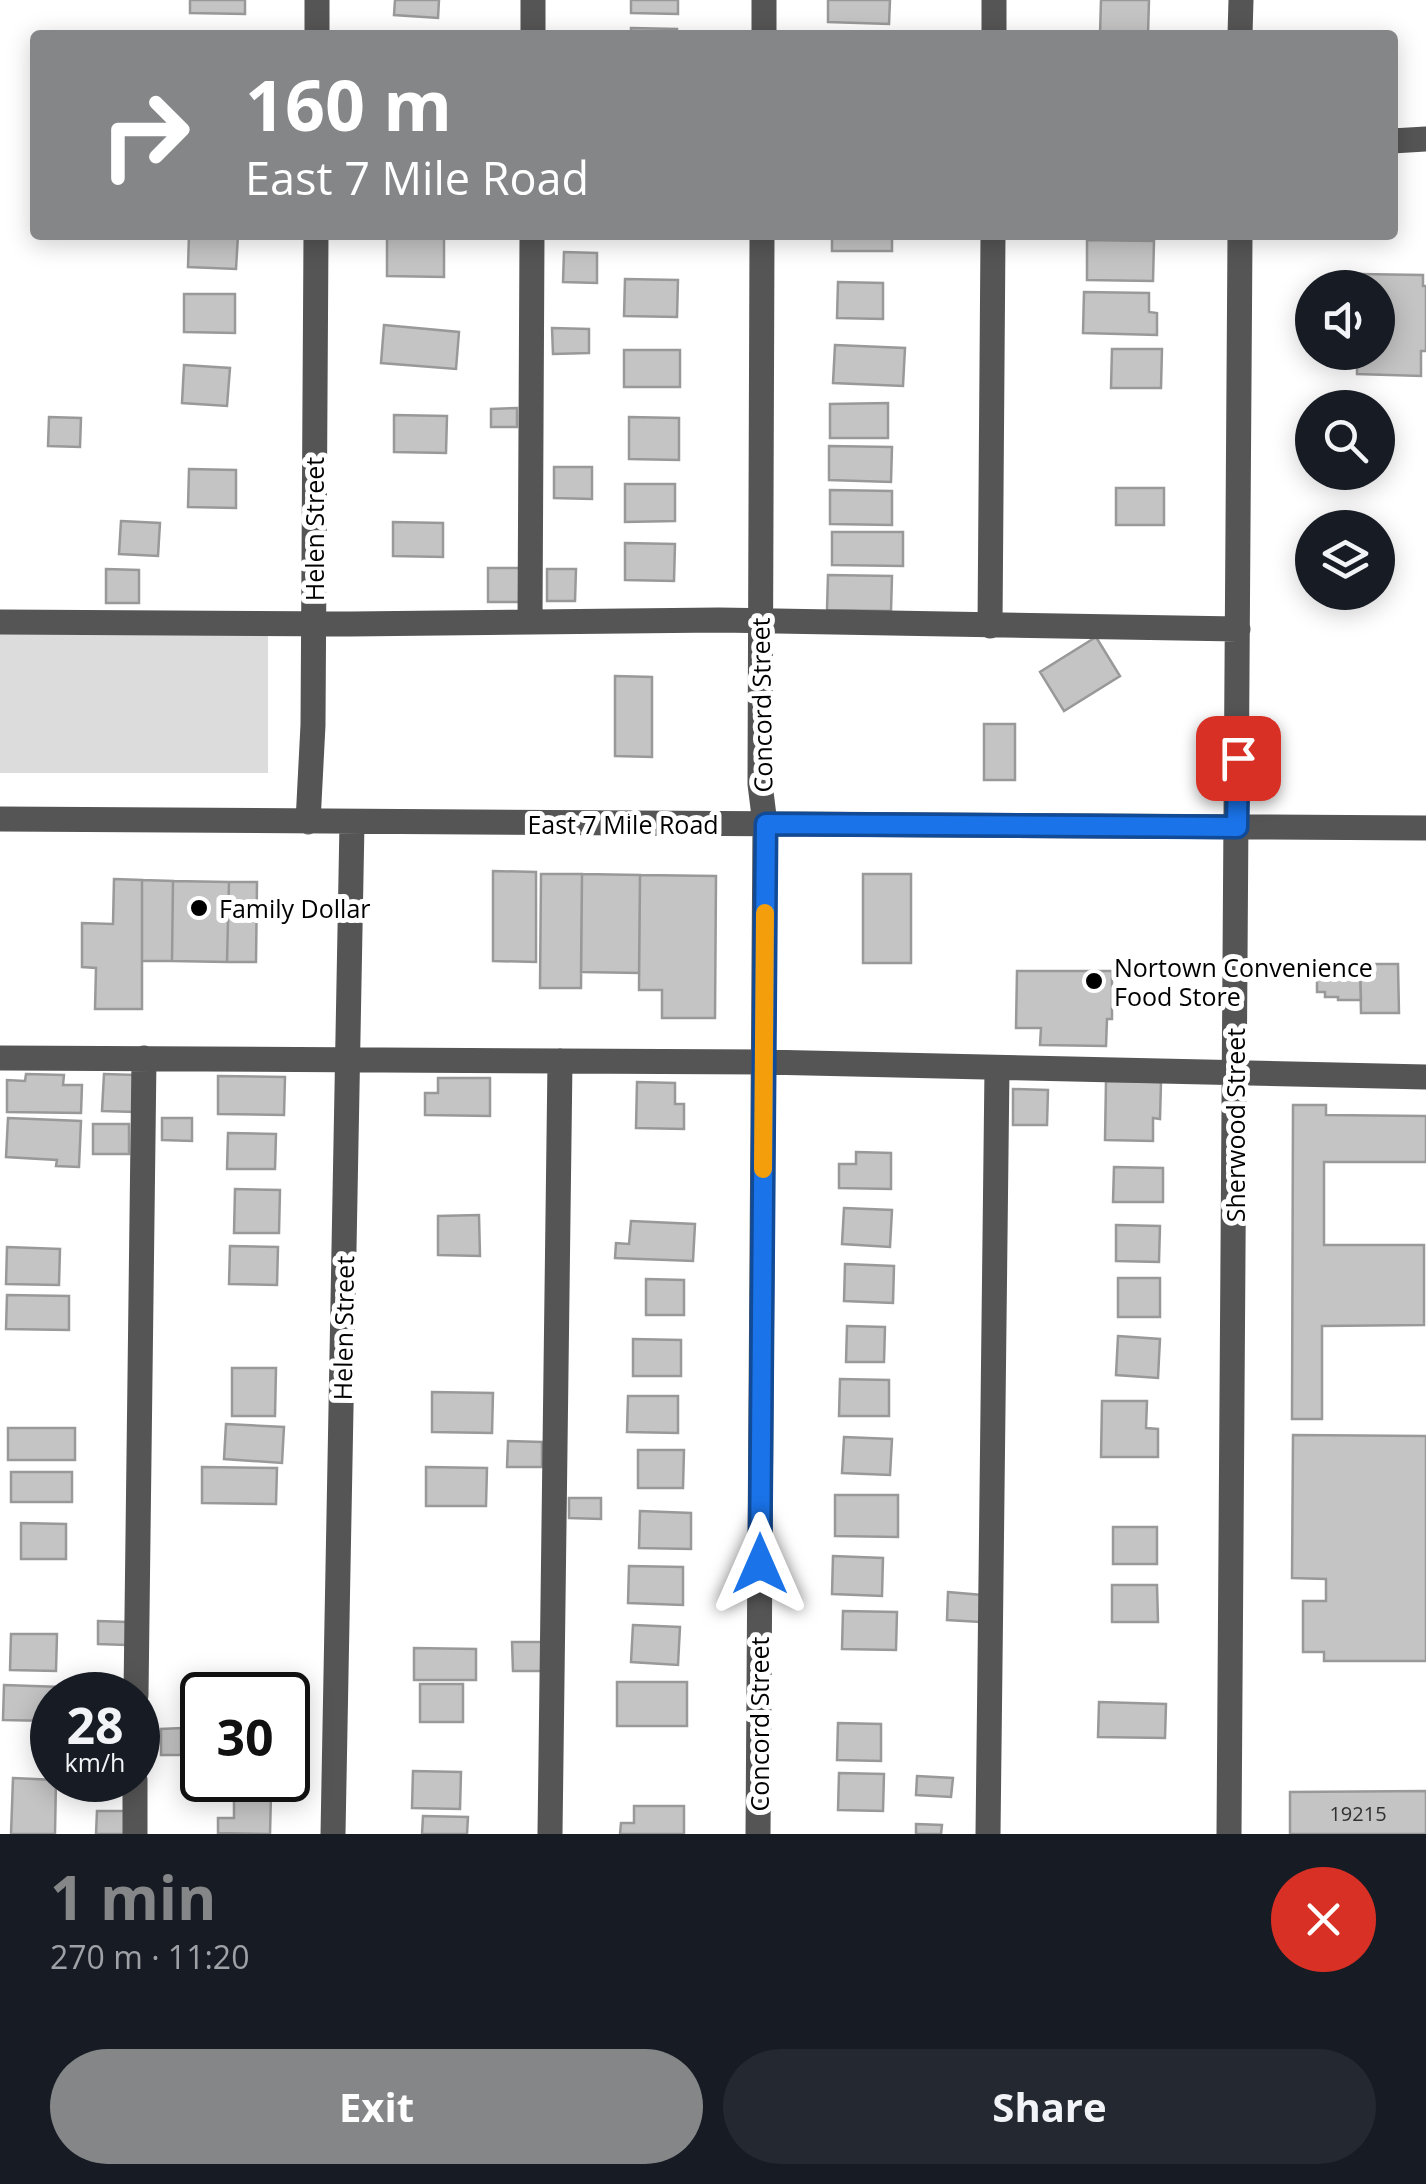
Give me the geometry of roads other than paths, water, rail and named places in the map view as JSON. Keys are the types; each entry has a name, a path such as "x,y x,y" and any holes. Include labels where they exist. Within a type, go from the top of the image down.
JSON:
{"street":[{"path":"317,30 318,0"},
{"path":"533,0 533,30"},
{"path":"764,0 764,30"},
{"path":"994,0 994,30"},
{"path":"1240,0 1240,30"},
{"path":"1398,140 1426,139"},
{"name":"Helen Street","path":"308,822 314,623 316,240"},
{"path":"530,622 532,240"},
{"name":"Concord Street","path":"758,1834 766,824 760,784 762,240"},
{"path":"990,626 993,240"},
{"name":"Sherwood Street","path":"1228,1834 1240,240"},
{"path":"0,622 719,620 760,624 1238,629"},
{"name":"East 7 Mile Road","path":"0,819 1426,828"},
{"name":"Helen Street","path":"334,1834 352,823"},
{"path":"0,1058 764,1062 1426,1077"},
{"path":"136,1672 144,1058"},
{"path":"550,1834 560,1061"},
{"path":"988,1834 997,1068"},
{"path":"135,1834 136,1802"}],"place":[{"name":"Family Dollar","path":"199,908"},
{"name":"Nortown Convenience Food Store","path":"1094,981"}]}
